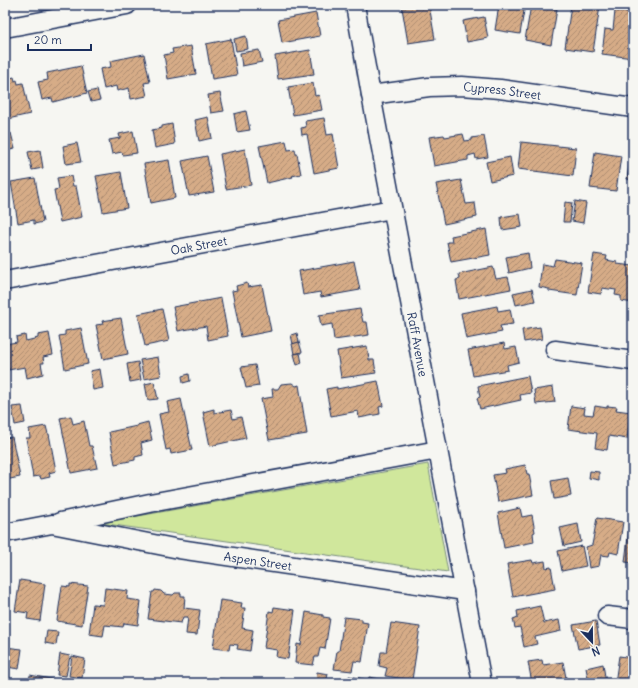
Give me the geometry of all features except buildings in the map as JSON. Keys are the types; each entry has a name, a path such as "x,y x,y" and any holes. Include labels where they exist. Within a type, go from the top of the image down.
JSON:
{"street":[{"path":"5,28 127,5"},
{"name":"Raff Avenue","path":"355,5 482,683"},
{"name":"Cypress Street","path":"371,95 429,87 462,86 500,88 633,108"},
{"name":"Oak Street","path":"5,281 392,209"},
{"path":"555,350 633,361"},
{"name":"Aspen Street","path":"5,533 150,503 438,450"},
{"name":"Aspen Street","path":"52,524 179,549 465,591"},
{"path":"607,616 633,620"}],"green space":[{"path":"428,464 448,572 99,523"}]}
